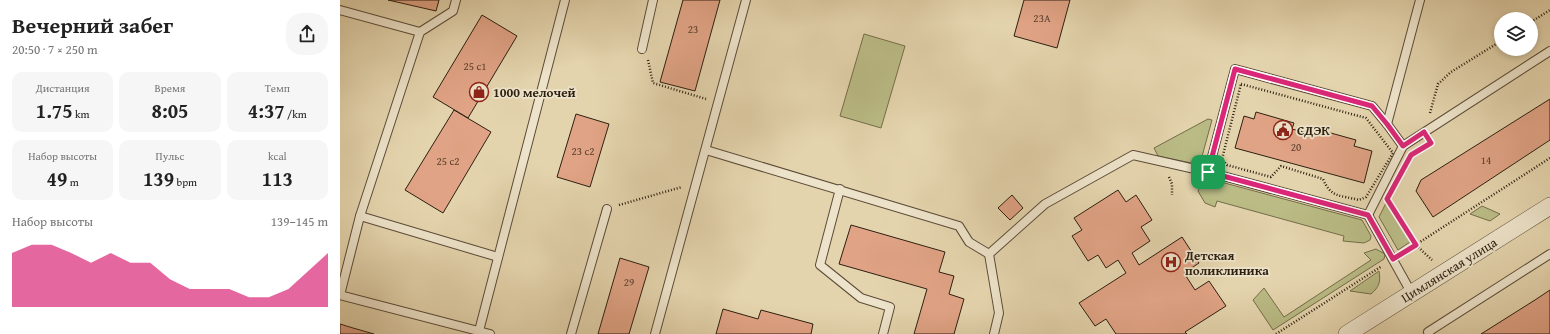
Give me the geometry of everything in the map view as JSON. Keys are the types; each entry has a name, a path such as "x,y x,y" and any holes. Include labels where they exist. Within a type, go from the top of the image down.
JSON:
{"street":[{"name":"Цимлянская улица","path":"1347,334 1550,206"}],"lane":[{"path":"456,0 453,11 420,32 360,216 340,295 490,334"},
{"path":"479,331 566,0"},
{"path":"642,49 653,0"},
{"path":"655,334 698,183 718,102 746,0"},
{"path":"1387,124 1420,0"},
{"path":"340,10 420,32"},
{"path":"1368,215 1403,146 1550,51"},
{"path":"1208,172 1235,69 1372,106 1403,146"},
{"path":"706,150 959,226 969,242 989,254 999,313 994,334"},
{"path":"989,254 1045,204 1133,155 1208,172 1368,215 1412,294"},
{"path":"840,190 820,265 861,298 890,307 883,334"},
{"path":"571,334 607,209"},
{"path":"360,216 498,257"},
{"path":"1427,333 1550,254"}],"path":[{"path":"1538,18 1550,10"},
{"path":"1424,132 1438,84 1451,72 1494,44"},
{"path":"642,49 649,51 647,58 653,83 718,102"},
{"path":"1241,84 1366,118 1393,153 1366,197 1359,200 1332,194 1327,188 1323,179 1281,166 1271,177 1227,165 1222,159 1241,84"},
{"path":"1276,334 1550,158"},
{"path":"607,209 698,183"},
{"path":"1387,199 1416,245 1432,261"}],"green space":[{"path":"864,34 905,46 881,128 840,116"},
{"path":"1208,119 1212,120 1201,160 1196,164 1158,156 1154,148"},
{"path":"1206,178 1362,220 1371,236 1370,240 1364,243 1343,241 1344,236 1217,201 1215,207 1205,203 1198,191"},
{"path":"1386,203 1410,242 1398,250 1379,217"},
{"path":"1482,206 1500,214 1490,221 1470,214"},
{"path":"1376,249 1385,254 1384,259 1273,330 1253,300 1264,288 1284,317 1371,260 1364,253"},
{"path":"1379,271 1379,284 1371,294 1350,291"}],"building":[{"path":"388,0 439,0 436,11"},
{"path":"683,0 720,0 695,91 660,82"},
{"path":"1024,0 1070,0 1057,48 1014,36"},
{"path":"482,15 517,36 468,118 433,97"},
{"path":"1550,99 1550,140 1433,217 1416,191 1421,180"},
{"path":"454,110 491,132 443,213 405,190"},
{"path":"1256,112 1294,123 1292,129 1318,136 1320,130 1356,140 1354,146 1372,151 1364,183 1235,148 1244,116 1254,119"},
{"path":"576,114 609,124 590,187 557,177"},
{"name":"Детская поликлиника","path":"1118,190 1126,202 1136,195 1152,220 1141,227 1150,241 1132,253 1139,265 1182,237 1199,263 1184,273 1195,290 1209,281 1226,306 1185,332 1187,334 1116,334 1106,319 1095,326 1079,303 1126,273 1118,260 1106,268 1098,255 1088,261 1072,236 1082,230 1074,218"},
{"path":"1012,195 1023,208 1010,220 998,208"},
{"path":"851,225 945,252 939,272 954,276 949,294 964,299 954,334 914,334 927,289 839,264"},
{"path":"620,258 649,267 629,334 598,334"},
{"path":"1550,290 1550,334 1481,334 1535,300"},
{"path":"723,309 758,319 761,310 813,324 811,334 716,334"},
{"path":"340,324 353,328 374,334 340,334"}],"place":[{"name":"1000 мелочей","path":"479,92"},
{"name":"СДЭК","path":"1283,130"},
{"name":"Детская поликлиника","path":"1171,262"}],"route":[{"path":"1235,69 1372,106 1403,146 1424,132 1431,143 1411,155 1387,199 1416,245 1393,259 1368,215 1208,172 1235,69"}]}
